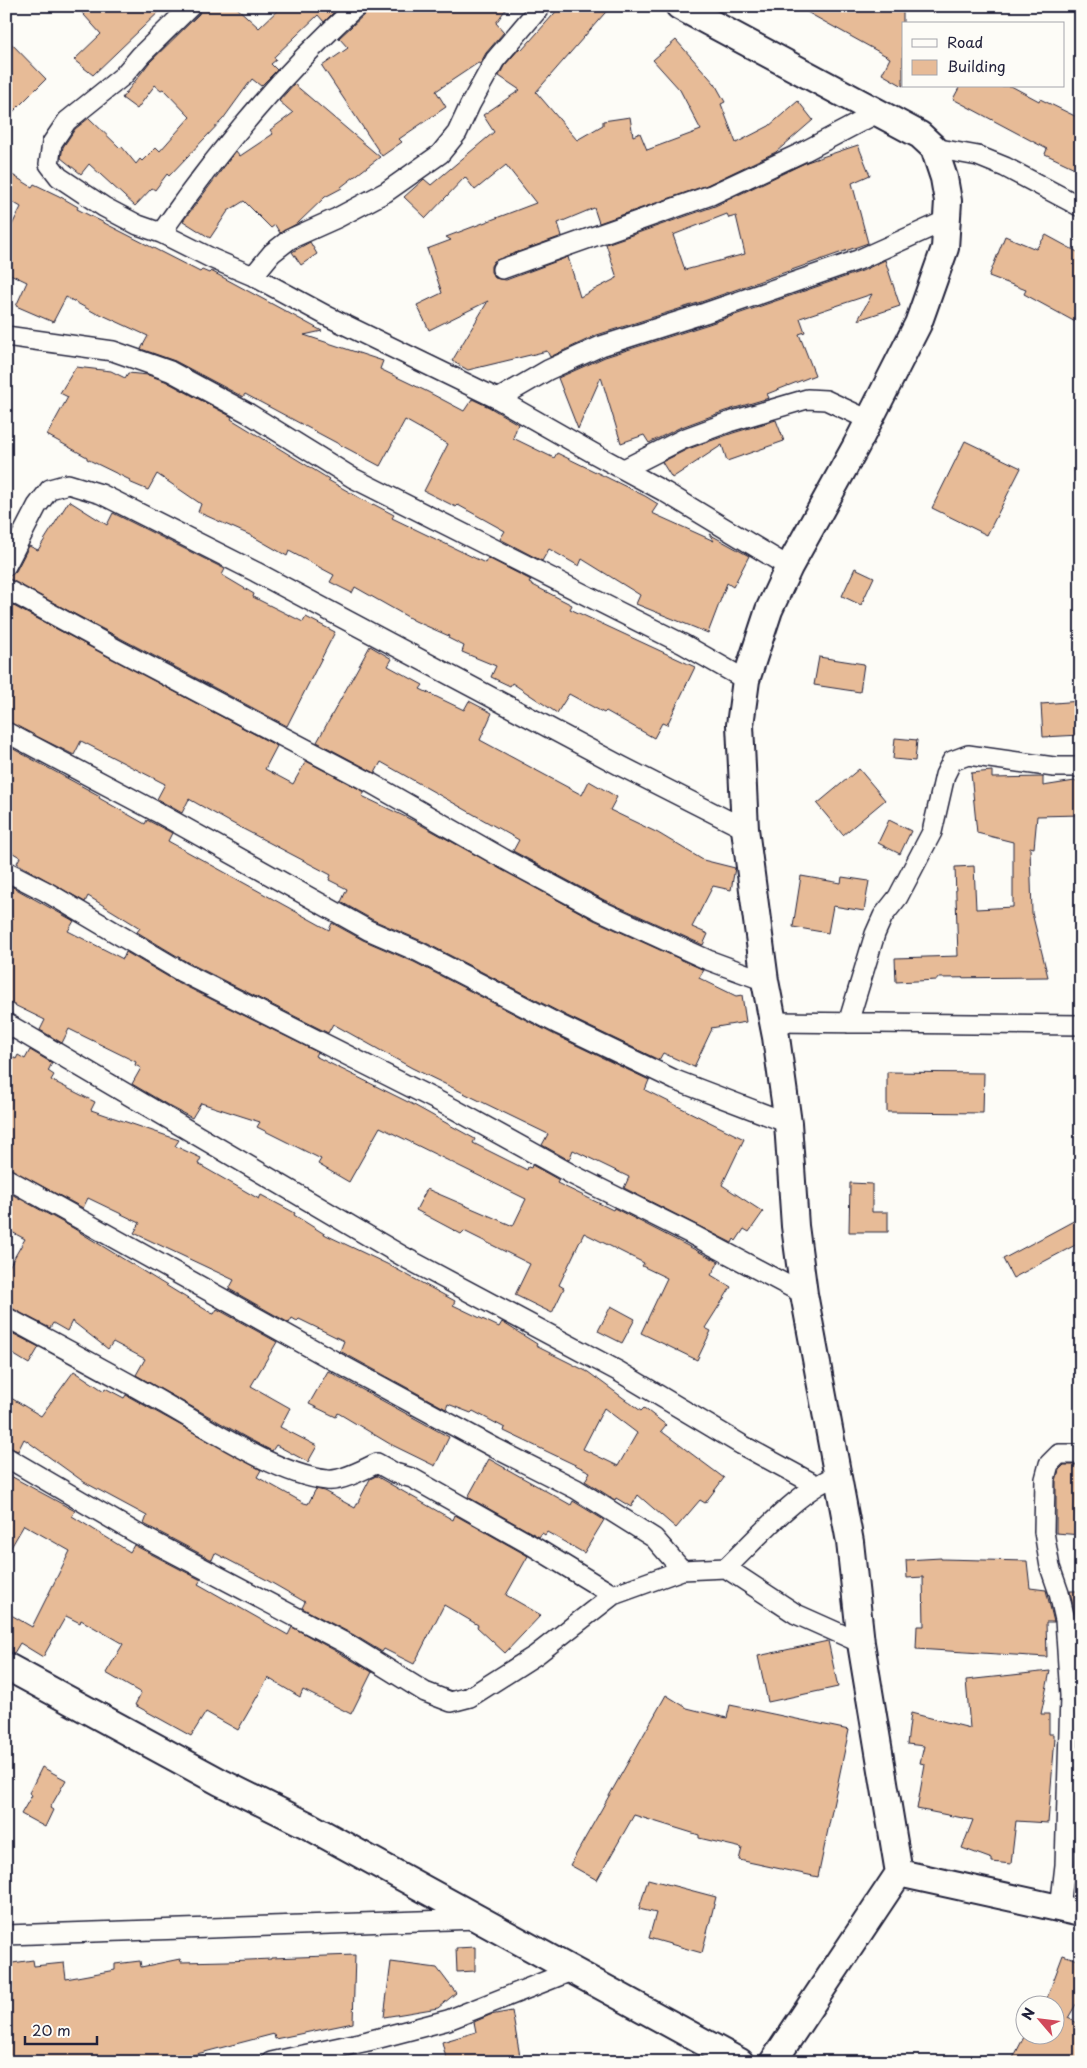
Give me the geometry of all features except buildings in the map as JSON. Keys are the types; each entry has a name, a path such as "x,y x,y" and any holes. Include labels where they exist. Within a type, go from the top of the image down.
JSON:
{"street":[{"path":"191,6 122,76 67,121 52,144 50,157 49,164 59,177 104,207 138,225 161,233 213,259 253,276 329,317 498,399 665,492 789,566"},
{"path":"161,233 191,190 253,114 318,41 358,6"},
{"path":"253,276 272,253 290,239 386,192 440,154 457,133 495,60 540,6"},
{"path":"684,7 920,135 934,148 944,178 948,201 945,248 918,324 869,420 789,566 766,618 746,680 740,725 745,829 765,981 788,1123 795,1226 827,1480 850,1542 860,1644 899,1873 773,2062"},
{"path":"502,269 711,196 805,151 880,112"},
{"path":"934,148 978,156 1005,167 1081,207"},
{"path":"498,399 548,370 601,346 705,313 858,260 947,220"},
{"path":"6,336 113,351 170,371 248,413 353,478 683,644 746,680"},
{"path":"624,469 692,436 728,422 807,399 826,400 869,420"},
{"path":"6,566 37,506 50,489 68,484 101,494 256,572 620,766 745,829"},
{"path":"6,589 369,782 504,859 590,905 699,956 765,981"},
{"path":"6,732 158,812 368,930 418,952 560,1025 675,1080 788,1123"},
{"path":"848,1023 875,934 883,916 898,897 932,832 945,775 952,761 968,755 1054,767 1081,768"},
{"path":"6,871 45,891 182,972 454,1110 574,1175 804,1294"},
{"path":"773,1022 1081,1025"},
{"path":"6,1024 404,1257 618,1371 742,1445 827,1480"},
{"path":"6,1178 347,1368 495,1448 576,1489 654,1538 682,1570"},
{"path":"6,1318 118,1377 242,1448 297,1474 329,1481 361,1471 376,1462 395,1473 412,1478 531,1545 613,1595"},
{"path":"899,1873 1070,1911 1065,1865 1070,1696 1065,1620 1059,1593 1050,1567 1044,1532 1045,1479 1049,1464 1059,1454 1081,1454"},
{"path":"6,1457 136,1534 349,1645 425,1692 451,1702 470,1697 529,1659 613,1595 682,1570 726,1568 796,1614 860,1644"},
{"path":"726,1568 827,1480"},
{"path":"6,1666 220,1782 307,1824 740,2062"},
{"path":"6,1935 480,1919"},
{"path":"271,2062 368,2041 448,2020 574,1970"}]}
